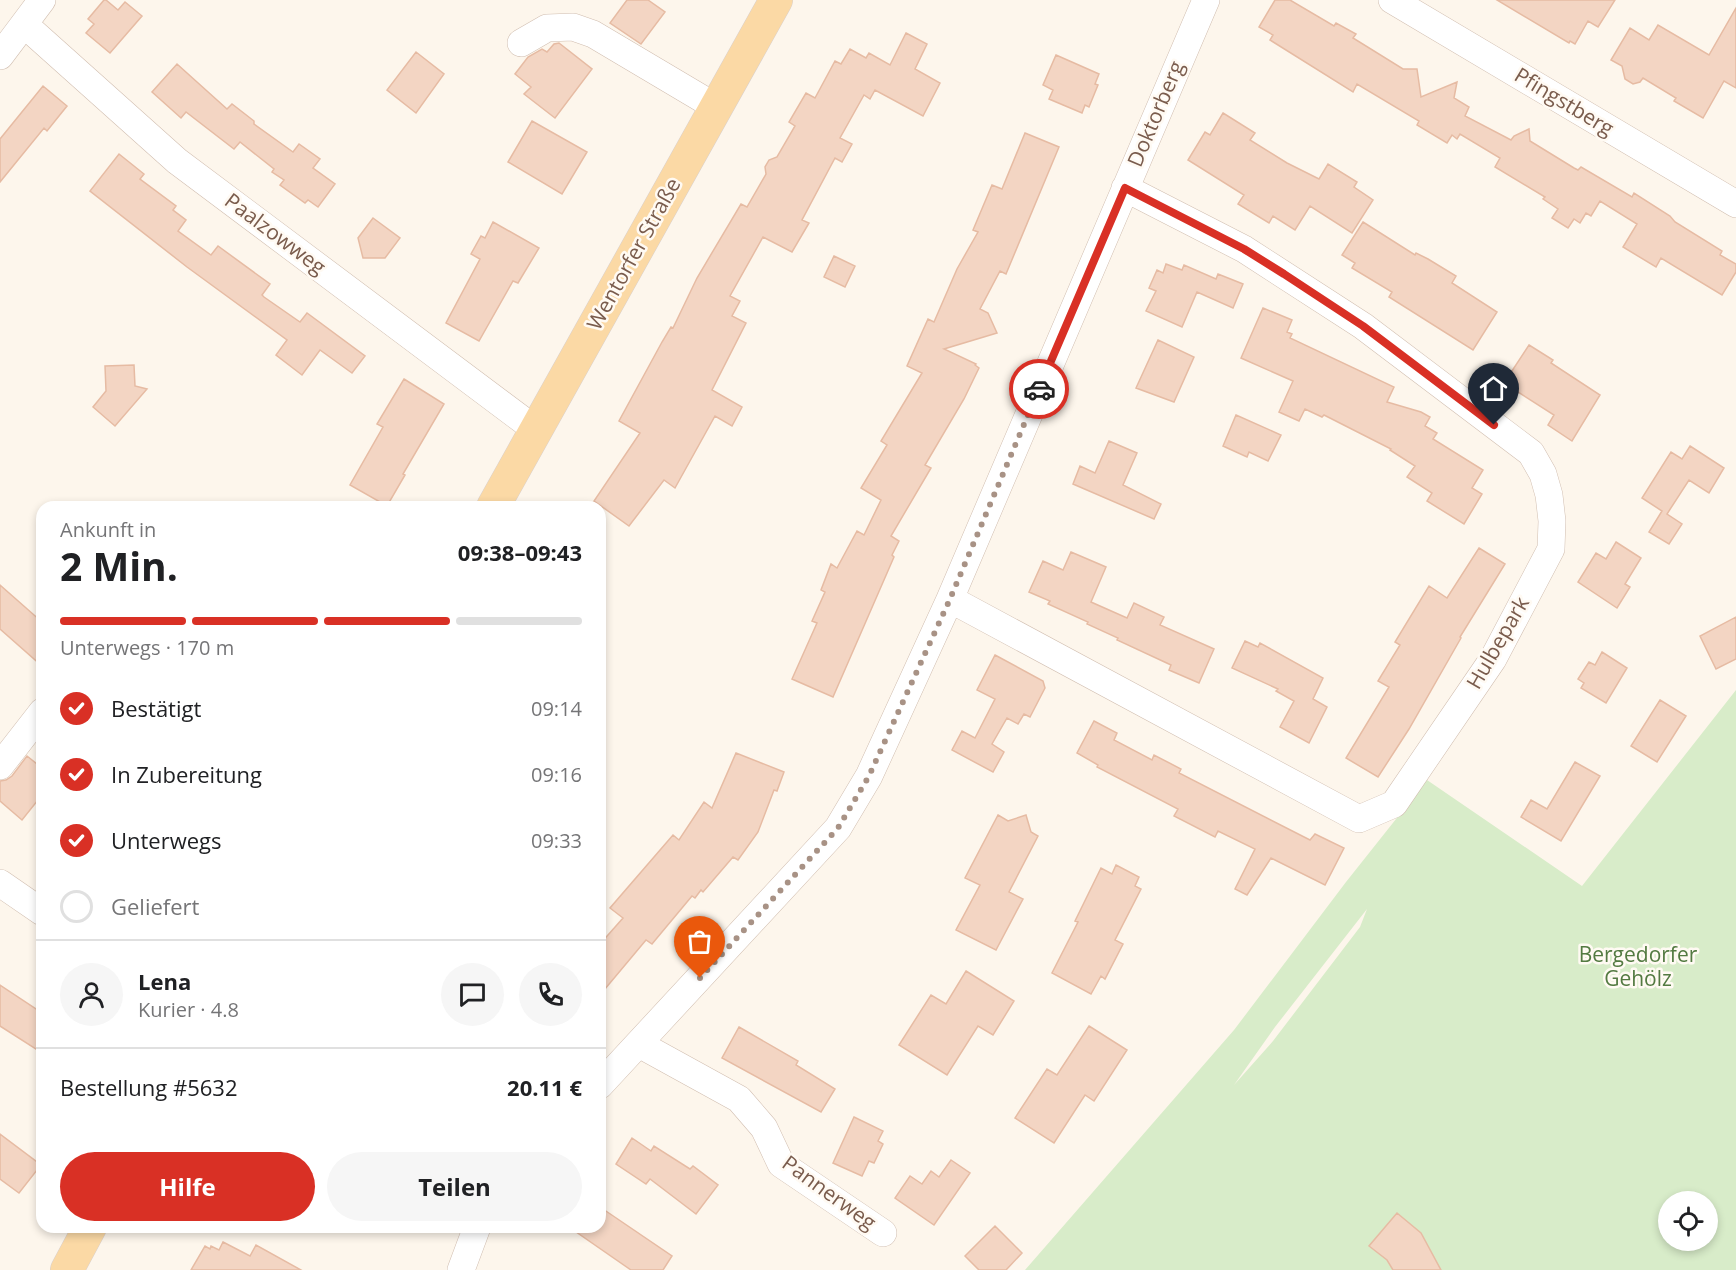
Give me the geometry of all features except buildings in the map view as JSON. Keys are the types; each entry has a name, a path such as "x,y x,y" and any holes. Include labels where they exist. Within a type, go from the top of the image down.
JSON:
{"main road":[{"name":"Wentorfer Straße","path":"496,501 776,0"},
{"path":"66,1270 87,1233"}],"street":[{"path":"10,36 42,0"},
{"name":"Doktorberg","path":"606,1079 838,828 869,776 950,599 1206,0"},
{"name":"Pfingstberg","path":"1392,0 1736,204"},
{"path":"522,43 547,28 573,27 593,34 716,107"},
{"name":"Paalzowweg","path":"10,36 536,430"},
{"name":"Hulbepark","path":"950,599 1359,819 1395,804 1493,658 1551,549 1552,521 1549,495 1543,474 1531,453 1363,326 1244,249 1125,188"},
{"path":"0,766 36,720"},
{"path":"0,883 36,908"},
{"name":"Pannerweg","path":"639,1044 739,1099 764,1128 781,1164 883,1233"},
{"path":"461,1270 475,1233"}],"green space":[{"name":"Bergedorfer Gehölz","path":"1736,690 1736,1270 1025,1270 1234,1030 1427,780 1582,886","holes":["1367,909 1360,927 1273,1041 1234,1085 1275,1027"]}],"way so far":[{"path":"700,978 838,828 869,776 950,599 1039,389"}],"route":[{"path":"1039,389 1125,188 1244,249 1284,274 1363,326 1494,425"}]}
